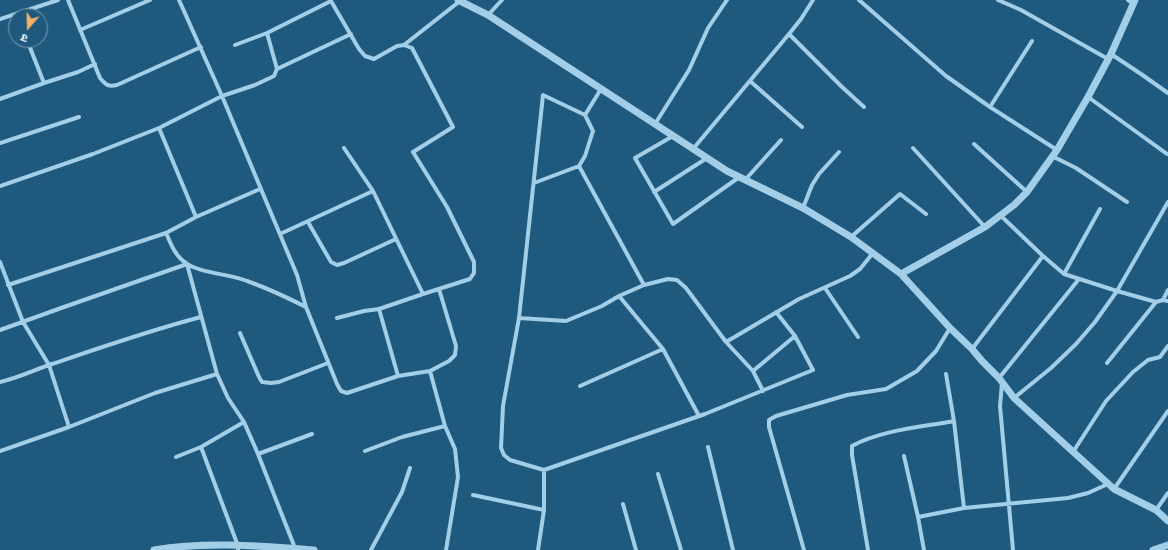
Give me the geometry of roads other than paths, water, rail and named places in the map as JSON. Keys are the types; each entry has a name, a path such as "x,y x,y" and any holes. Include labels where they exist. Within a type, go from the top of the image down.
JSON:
{"street":[{"path":"34,8 58,0"},
{"path":"68,0 100,78 110,87 201,47"},
{"path":"80,30 150,0"},
{"path":"179,0 201,47 297,275 306,307 341,391 347,393 398,376 430,371 449,361 455,355 456,346 440,289"},
{"path":"235,45 267,33 332,0 350,34 365,56 374,59 397,46 404,44 459,1 488,15 741,179 803,208 852,237 901,274 950,328 1001,380 1014,398 1108,484 1114,489 1156,510 1168,521"},
{"path":"488,15 502,0"},
{"path":"655,124 689,70 708,28 727,0"},
{"path":"693,149 789,34 814,0"},
{"path":"859,0 946,76 990,107 1057,150"},
{"path":"998,0 1021,10 1110,56 1141,74 1168,93"},
{"path":"901,274 984,227 999,214 1014,205 1027,192 1057,150 1088,97 1110,56 1132,1"},
{"path":"0,186 93,154 158,128 222,96 255,85 274,76 276,69 267,33"},
{"path":"276,69 350,34"},
{"path":"789,34 864,107"},
{"path":"990,107 1032,41"},
{"path":"337,318 379,309 440,289 470,279 474,273 474,262 447,207 413,152 452,127 412,48 404,44"},
{"path":"30,48 44,83"},
{"path":"0,99 78,72 95,64"},
{"path":"750,81 802,127"},
{"path":"585,115 602,89"},
{"path":"534,183 579,166 585,156 593,131 585,115 543,95 519,318 504,406 501,448 504,455 510,460 544,470 699,416 813,370 795,336 776,312"},
{"path":"1088,97 1167,154"},
{"path":"0,143 79,117"},
{"path":"158,128 196,217"},
{"path":"673,136 635,158 673,224 741,179 782,140"},
{"path":"974,144 1027,192"},
{"path":"344,148 373,191 423,294"},
{"path":"913,148 984,227"},
{"path":"803,208 812,185 819,174 840,152"},
{"path":"1052,156 1076,168 1127,202"},
{"path":"654,192 707,158"},
{"path":"579,166 644,285"},
{"path":"8,285 166,233 196,217 260,189"},
{"path":"280,234 373,191"},
{"path":"852,237 900,194 926,214"},
{"path":"1014,398 1051,368 1076,344 1095,322 1117,291 1168,202"},
{"path":"1064,274 1100,209"},
{"path":"999,214 1064,274 1156,302 1163,300 1168,301"},
{"path":"308,222 331,262 337,265 396,239"},
{"path":"166,233 179,258 187,264 201,270 246,280 306,307"},
{"path":"726,342 776,312 850,276 860,269 873,253"},
{"path":"972,349 1043,256"},
{"path":"0,262 23,322 49,365 69,427"},
{"path":"187,264 217,374 228,398 244,422 299,549"},
{"path":"0,330 187,264"},
{"path":"519,318 566,321 602,306 619,296 644,285 668,279 677,280 686,288 726,342 753,371 763,390"},
{"path":"1013,550 1000,406 1001,380 1079,279"},
{"path":"825,288 858,336"},
{"path":"1163,300 1168,290"},
{"path":"619,296 663,349 699,416"},
{"path":"1108,363 1156,302"},
{"path":"379,309 398,376"},
{"path":"0,382 14,379 49,365 170,325 201,317"},
{"path":"804,550 769,427 769,420 776,416 847,395 886,389 916,371 936,351 950,328"},
{"path":"240,332 262,382 279,382 328,362"},
{"path":"753,371 795,336"},
{"path":"1073,452 1106,401 1133,372 1148,360 1160,357 1168,346"},
{"path":"580,386 663,349"},
{"path":"430,371 445,426 455,449 458,477 446,550"},
{"path":"0,451 69,427 155,393 217,374"},
{"path":"946,374 954,421 964,508"},
{"path":"1114,489 1168,411"},
{"path":"868,550 852,454 852,446 862,441 889,433 954,421"},
{"path":"176,457 201,447 244,422"},
{"path":"365,451 402,437 445,426"},
{"path":"258,454 312,434"},
{"path":"201,447 238,548"},
{"path":"708,447 733,550"},
{"path":"904,456 918,516 924,550"},
{"path":"371,550 402,492 410,468"},
{"path":"538,550 544,510 544,470"},
{"path":"658,474 681,550"},
{"path":"918,516 964,508 1068,498 1088,493 1108,484"},
{"path":"1156,510 1168,493"},
{"path":"473,495 544,510"},
{"path":"623,504 636,550"},
{"path":"154,550 212,545 238,548 314,550"},
{"path":"1153,550 1168,545"}]}
